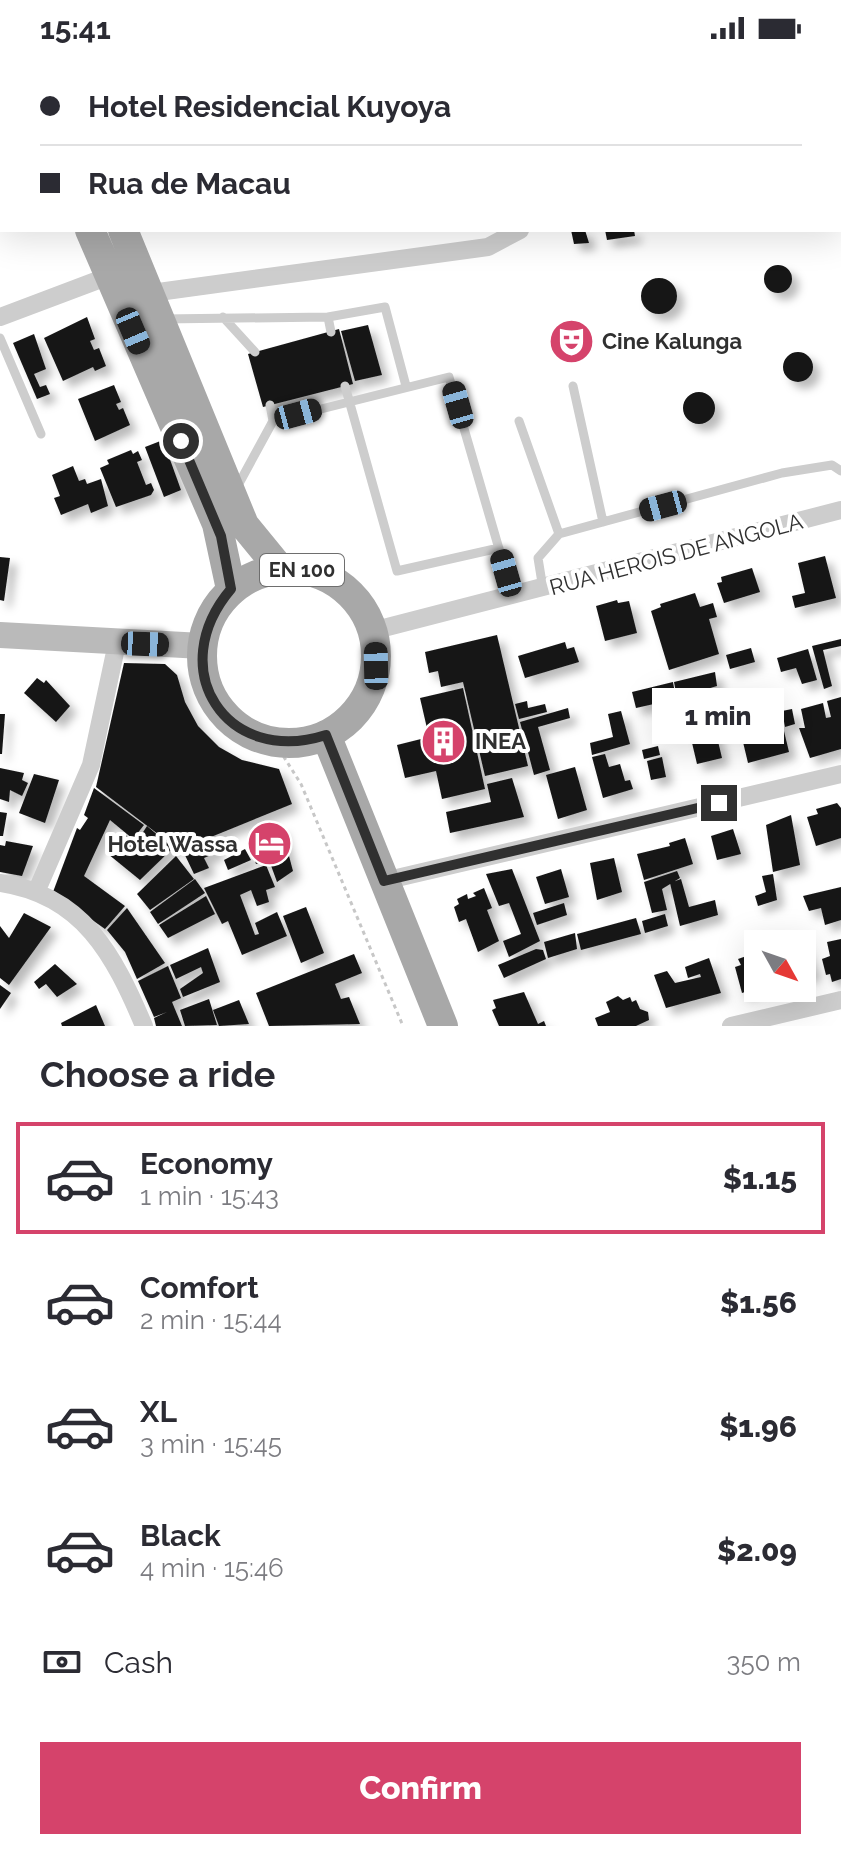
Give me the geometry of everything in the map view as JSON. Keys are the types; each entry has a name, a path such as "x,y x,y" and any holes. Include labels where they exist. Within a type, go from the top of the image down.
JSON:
{"main road":[{"name":"EN 100","path":"91,232 217,524 231,589"},
{"name":"EN 100","path":"124,232 232,497 252,538 280,569"},
{"name":"EN 100","path":"280,569 313,573 343,587 358,603 372,631 376,666 371,687 360,707 326,735 301,743 275,743 240,728 213,701 203,677 202,646 210,617 231,589 256,575 280,569"},
{"path":"326,735 443,1026"}],"street":[{"path":"156,306 488,247 503,242 517,232"},
{"path":"0,317 109,276"},
{"name":"RUA HEROIS DE ANGOLA","path":"372,631 841,510"},
{"path":"0,635 202,646"},
{"path":"37,890 91,765 117,643"},
{"path":"384,881 841,774"},
{"path":"0,883 37,890 69,909 103,945 144,1026"},
{"path":"731,1026 841,1000"}],"lane":[{"path":"156,306 223,317 328,317 385,307 406,386"},
{"path":"223,317 255,352"},
{"path":"328,317 331,332"},
{"path":"0,338 41,434"},
{"path":"273,421 449,377 513,597"},
{"path":"345,386 397,571 499,548"},
{"path":"573,386 603,522"},
{"path":"232,497 273,421 270,405"},
{"path":"519,421 559,534"},
{"path":"543,589 538,558 559,534 782,473 832,465 841,471"}],"path":[{"path":"275,743 301,784 403,1026"}],"building":[{"path":"571,232 586,232 589,243 574,244"},
{"path":"605,232 634,232 635,236 607,240"},
{"path":"778,265 788,269 792,279 788,289 778,293 768,289 764,279 768,269"},
{"path":"659,278 672,283 677,296 672,309 659,314 646,309 641,296 646,283"},
{"path":"87,317 95,339 90,341 94,350 99,348 106,366 95,371 93,367 63,381 44,338"},
{"path":"368,325 382,375 355,381 341,331"},
{"path":"339,329 353,384 263,407 248,354"},
{"path":"34,334 46,369 34,374 40,387 46,385 50,394 37,399 13,343"},
{"path":"798,352 808,357 813,367 808,377 798,382 788,377 783,367 788,357"},
{"path":"114,385 121,402 116,404 119,410 123,408 130,425 95,441 78,399"},
{"path":"699,392 710,397 715,408 710,419 699,424 688,419 683,408 688,397"},
{"path":"163,440 181,490 164,497 145,447"},
{"path":"131,450 133,454 138,451 142,460 137,462 146,485 151,483 154,490 151,495 116,507 100,468 109,464 107,460"},
{"path":"73,466 79,481 85,479 87,484 101,479 108,506 91,513 88,504 61,515 54,498 60,496 52,475"},
{"path":"825,556 836,598 795,608 792,596 805,593 798,563"},
{"path":"0,557 10,558 4,601 0,600"},
{"path":"752,568 760,592 724,603 717,583 722,582 721,577"},
{"path":"695,593 700,607 713,603 717,617 709,619 719,654 669,670 651,611 661,607 660,604"},
{"path":"617,600 618,603 629,601 637,633 605,641 596,606"},
{"path":"497,635 528,766 485,776 463,682 441,687 438,671 429,673 425,652"},
{"path":"841,639 841,646 823,650 832,686 824,689 812,646"},
{"path":"565,642 567,649 574,647 579,662 525,678 518,656"},
{"path":"751,648 755,662 730,669 726,655"},
{"path":"808,649 817,680 802,684 796,668 781,672 777,658"},
{"path":"124,663 165,664 177,675 185,702 198,726 219,747 242,760 279,769 292,804 179,850 96,787"},
{"path":"715,672 717,686 677,698 674,682"},
{"path":"37,678 44,683 46,680 70,706 56,722 24,693"},
{"path":"673,682 676,699 636,708 632,692"},
{"name":"INEA","path":"463,688 485,789 442,799 436,771 405,778 397,745 429,737 420,698"},
{"path":"717,688 723,709 713,712 708,690"},
{"path":"749,692 757,712 779,710 789,752 748,763 732,696"},
{"path":"841,697 841,749 810,758 799,728 805,728 801,709 823,703 826,718 831,717 827,701"},
{"path":"527,701 528,708 545,704 547,712 519,719 515,704"},
{"path":"708,705 717,734 706,737 717,737 722,758 697,764 689,730 702,723 687,728 683,712"},
{"path":"568,708 570,718 538,727 550,770 534,775 520,722"},
{"path":"792,709 795,724 785,727 782,711"},
{"path":"621,711 630,744 592,755 590,743 613,737 608,714"},
{"path":"0,714 5,714 2,754 0,754"},
{"path":"658,746 660,755 644,759 642,750"},
{"path":"605,754 609,767 620,764 625,781 630,780 633,789 603,798 592,757"},
{"path":"662,757 666,777 651,780 647,761"},
{"path":"575,767 587,810 558,819 546,775"},
{"path":"0,768 24,773 22,780 28,783 22,796 10,790 9,802 0,799"},
{"path":"34,774 59,780 45,823 19,813"},
{"path":"512,778 524,817 450,833 446,812 491,802 487,784"},
{"path":"94,788 144,825 133,839 110,820 84,876 125,906 105,929 53,892 77,828 80,830 88,818 84,815"},
{"path":"837,803 841,808 841,838 816,846 807,817 818,814 816,809"},
{"path":"0,812 7,813 3,836 0,836"},
{"path":"791,815 800,865 773,872 766,825"},
{"path":"147,826 173,848 140,880 108,854 123,833 136,843"},
{"path":"281,826 293,871 277,882 269,860 256,864 249,841"},
{"path":"733,829 741,854 717,860 711,836"},
{"path":"685,838 693,864 644,880 637,854 670,846 669,843"},
{"path":"214,839 218,852 204,858 209,868 194,874 183,851"},
{"path":"6,841 33,846 22,876 0,872 0,845 5,846"},
{"path":"245,849 251,860 228,870 224,860"},
{"path":"176,856 194,879 150,910 137,894"},
{"path":"614,858 622,892 597,900 590,863"},
{"path":"266,865 275,887 266,890 269,902 257,906 251,890 240,895 255,935 259,934 255,923 277,912 287,936 242,955 228,921 222,924 204,888"},
{"path":"512,869 540,941 509,957 503,941 521,934 509,903 499,906 486,874"},
{"path":"561,869 569,897 545,904 536,877"},
{"path":"677,871 680,878 662,889 667,910 652,913 644,882"},
{"path":"773,874 777,900 758,906 755,896 766,892 762,876"},
{"path":"195,879 205,893 158,924 150,912"},
{"path":"681,879 689,907 715,900 718,915 680,926 670,883"},
{"path":"841,887 841,920 825,925 821,908 809,911 803,896"},
{"path":"484,888 492,908 487,910 499,941 478,952 466,919 459,922 454,907 459,904 457,899 467,894 468,899 476,896 473,893"},
{"path":"206,896 215,914 168,938 159,925"},
{"path":"564,903 567,915 537,925 533,913"},
{"path":"306,907 324,953 301,963 283,916"},
{"path":"127,908 165,963 137,979 125,952 107,930"},
{"path":"24,913 51,927 9,985 0,978 0,926 9,938"},
{"path":"665,914 668,926 645,933 642,921"},
{"path":"636,918 641,934 581,950 577,934"},
{"path":"575,933 577,949 548,958 544,942"},
{"path":"841,939 841,979 832,982 830,974 826,975 822,959 830,956 827,942"},
{"path":"208,948 220,982 183,997 180,989 203,973 201,967 176,979 170,965"},
{"path":"536,949 543,950 546,959 504,978 498,965"},
{"path":"354,954 362,973 335,984 341,999 349,997 360,1024 269,1026 256,993"},
{"path":"744,957 742,993 735,967 741,965 738,959"},
{"path":"709,958 721,993 666,1008 654,975 667,971 675,983 701,977 700,974 688,978 685,967"},
{"path":"55,964 77,984 57,997 46,984 39,989 34,982"},
{"path":"168,966 181,998 172,1002 182,1026 156,1026 154,1018 167,1012 154,1017 138,981"},
{"path":"0,985 11,993 0,1009"},
{"path":"524,992 538,1024 544,1021 546,1026 499,1026 492,1010 496,1008 493,1000"},
{"path":"618,996 623,1000 630,997 632,1002 636,1000 640,1009 648,1012 649,1020 636,1026 598,1026 595,1018 610,1012 606,1002"},
{"path":"209,999 217,1025 185,1026 180,1010"},
{"path":"239,1000 249,1024 219,1026 213,1010"},
{"path":"96,1005 105,1026 62,1026 61,1023"}],"place":[{"name":"Cine Kalunga","path":"571,341"},
{"name":"INEA","path":"444,741"},
{"name":"Hotel Wassa","path":"269,844"}],"route":[{"path":"181,441 217,524 231,589 210,617 202,646 203,677 213,701 229,721 251,736 275,743 301,743 326,735 384,881 719,803"}]}
